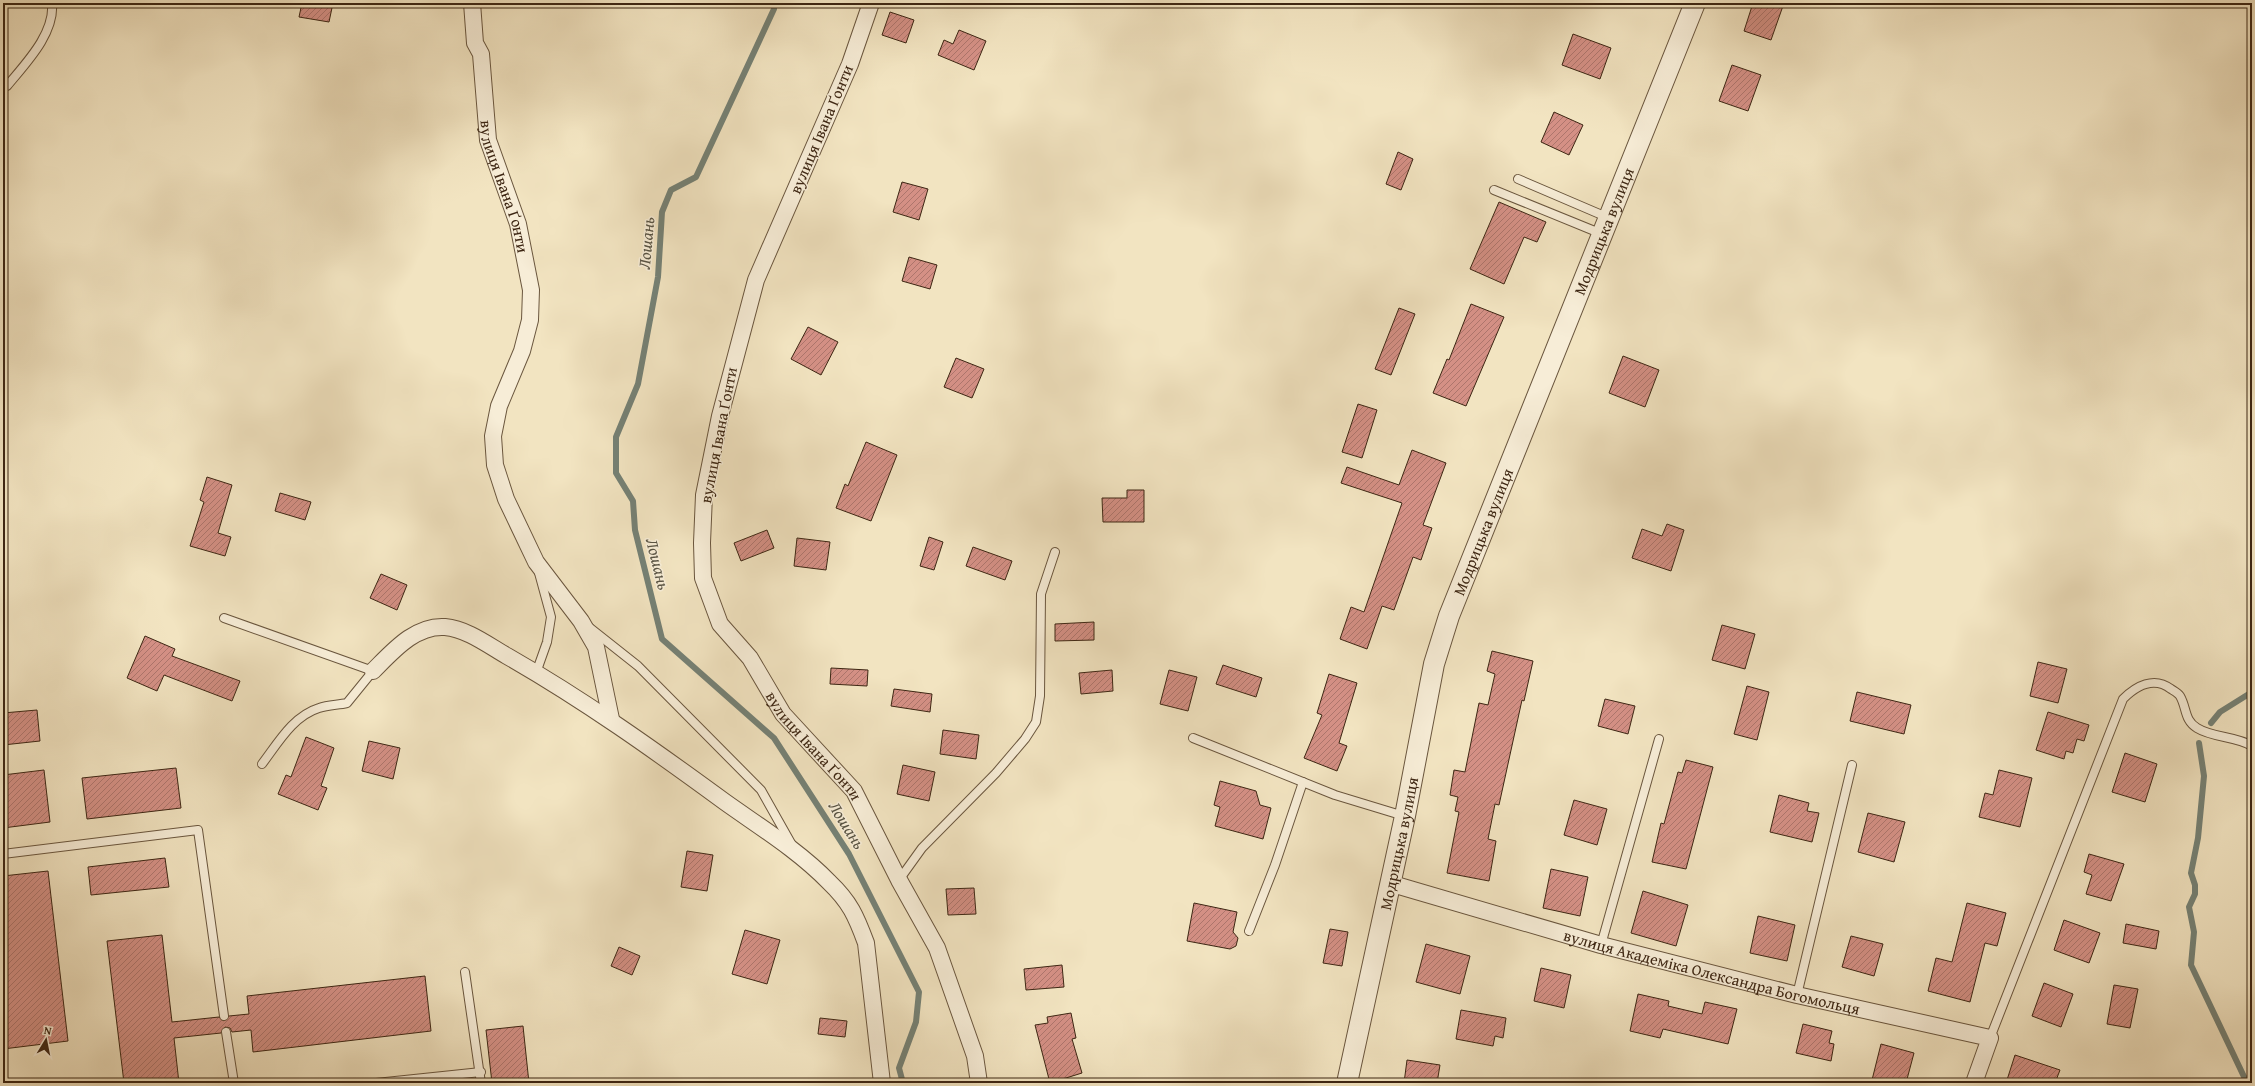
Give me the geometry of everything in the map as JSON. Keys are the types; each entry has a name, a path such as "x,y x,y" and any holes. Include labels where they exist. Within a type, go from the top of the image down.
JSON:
{"street":[{"name":"вулиця Івана Ґонти","path":"472,3 475,43 481,54 488,140 518,224 531,290 530,320 522,352 498,406 493,436 495,465 506,499 536,562 581,621 596,647 610,719"},
{"name":"вулиця Івана Ґонти","path":"871,3 850,64 756,280 720,416 704,495 702,543 703,578 720,624 750,658 782,714 854,791 899,880 937,948 975,1056 979,1083"},
{"name":"Модрицька вулиця","path":"1347,1083 1358,1041 1389,883 1405,816 1434,664 1449,616 1695,3"},
{"path":"373,670 400,645 423,629 445,627 463,631 536,673 610,719 795,853 828,881 849,903 859,924 866,943 882,1083"},
{"name":"вулиця Академіка Олександра Богомольця","path":"1389,883 1601,945 1797,996 1990,1038"},
{"path":"1974,1083 1990,1038"}],"lane":[{"path":"3,87 7,86 41,42 53,13 52,3"},
{"path":"1518,179 1606,226"},
{"path":"1494,190 1606,226"},
{"path":"899,880 922,848 996,773 1025,739 1036,722 1040,696 1042,594 1055,552"},
{"path":"536,562 551,617 547,642 536,673"},
{"path":"224,618 373,670 347,703 320,707 306,714 289,728 262,764"},
{"path":"581,621 638,666 761,790 781,823 795,853"},
{"path":"1990,1038 2123,699 2132,689 2142,684 2154,682 2166,685 2180,695 2186,715 2190,722 2198,728 2251,742"},
{"path":"1193,738 1335,795 1405,816"},
{"path":"1601,945 1659,739"},
{"path":"1797,996 1852,765"},
{"path":"1249,931 1275,865 1303,782"},
{"path":"3,854 198,830 224,1016"},
{"path":"465,972 481,1072 481,1083"},
{"path":"226,1032 234,1083"},
{"path":"376,1083 481,1072"}],"building":[{"path":"302,3 333,3 329,22 299,17"},
{"path":"1753,3 1784,3 1771,40 1744,31"},
{"path":"890,12 914,20 906,43 882,35"},
{"path":"959,30 986,41 974,70 938,55 944,40 953,44"},
{"path":"1573,34 1611,48 1600,79 1562,65"},
{"path":"1732,65 1761,75 1748,111 1719,101"},
{"path":"1554,112 1583,125 1569,155 1541,142"},
{"path":"1398,152 1413,159 1401,190 1386,184"},
{"path":"902,182 928,189 919,220 893,212"},
{"path":"1499,202 1546,222 1537,242 1524,237 1504,284 1470,269"},
{"path":"909,257 937,265 930,289 902,281"},
{"path":"1471,304 1504,317 1466,406 1433,393 1447,359 1449,360"},
{"path":"1399,308 1415,314 1391,375 1375,369"},
{"path":"808,327 838,342 821,375 791,359"},
{"path":"1623,356 1659,370 1645,407 1609,393"},
{"path":"956,358 984,369 972,398 944,387"},
{"path":"1358,404 1377,410 1362,458 1342,452"},
{"path":"866,442 897,455 871,521 836,508 845,484 848,486"},
{"path":"1412,450 1446,463 1423,525 1432,528 1421,560 1413,557 1394,610 1382,606 1367,649 1340,639 1351,607 1364,612 1402,503 1341,483 1347,467 1399,485"},
{"path":"207,477 232,485 218,533 231,537 225,556 190,546 204,502 200,500"},
{"path":"1127,490 1144,490 1144,522 1103,522 1102,498 1127,498"},
{"path":"280,493 311,502 305,520 275,511"},
{"path":"1667,524 1684,530 1671,571 1632,558 1642,529 1662,536"},
{"path":"767,530 774,548 741,561 734,543"},
{"path":"929,537 943,542 934,570 920,566"},
{"path":"797,538 830,542 826,570 794,566"},
{"path":"973,547 1012,561 1005,580 966,566"},
{"path":"381,574 407,585 397,610 370,598"},
{"path":"1094,622 1094,640 1055,641 1055,624"},
{"path":"1722,625 1755,634 1745,669 1712,660"},
{"path":"145,636 175,649 172,656 240,681 232,701 164,675 157,691 127,678"},
{"path":"1492,651 1533,661 1524,701 1522,700 1499,805 1495,804 1488,839 1496,841 1489,881 1447,873 1459,812 1455,811 1458,797 1450,795 1454,770 1465,772 1479,703 1488,705 1495,674 1487,671"},
{"path":"2038,662 2067,669 2058,703 2030,696"},
{"path":"1223,665 1262,678 1256,697 1216,684"},
{"path":"831,668 868,670 867,686 830,684"},
{"path":"1112,670 1113,691 1081,694 1079,673"},
{"path":"1169,670 1197,677 1188,711 1160,704"},
{"path":"1329,674 1357,683 1339,743 1347,746 1337,771 1304,758 1322,715 1317,713"},
{"path":"1747,686 1769,692 1757,740 1734,734"},
{"path":"894,689 932,694 930,712 891,706"},
{"path":"1857,692 1911,705 1904,734 1850,721"},
{"path":"1605,699 1635,706 1628,734 1598,726"},
{"path":"37,710 40,741 3,745 3,713"},
{"path":"2048,712 2089,725 2084,741 2077,739 2073,753 2066,751 2064,759 2036,750"},
{"path":"943,730 979,735 976,759 940,754"},
{"path":"306,737 334,748 321,786 327,788 318,810 278,794 286,775 291,777"},
{"path":"369,741 400,748 393,779 362,771"},
{"path":"2125,753 2157,764 2145,802 2112,792"},
{"path":"1686,760 1713,767 1686,869 1652,862 1661,823 1664,824 1678,772 1682,773"},
{"path":"903,765 935,772 929,801 897,794"},
{"path":"176,768 181,808 87,819 82,778"},
{"path":"44,770 50,822 3,828 3,775"},
{"path":"1999,770 2032,778 2020,827 1979,817 1985,793 1993,795"},
{"path":"1220,781 1256,791 1260,805 1271,808 1263,839 1215,826 1220,807 1214,805"},
{"path":"1779,795 1809,803 1807,811 1819,813 1812,842 1770,832"},
{"path":"1574,800 1607,809 1597,845 1564,835"},
{"path":"1868,813 1905,822 1894,862 1858,852"},
{"path":"687,851 713,855 707,891 681,887"},
{"path":"2089,854 2124,864 2111,901 2086,894 2092,875 2084,872"},
{"path":"165,858 169,887 91,895 88,867"},
{"path":"1551,869 1588,877 1580,916 1543,908"},
{"path":"48,871 68,1041 3,1049 3,876"},
{"path":"974,888 976,914 948,915 946,889"},
{"path":"1643,891 1688,905 1676,946 1631,933"},
{"path":"1194,903 1237,912 1233,932 1238,938 1236,946 1230,949 1187,941"},
{"path":"1967,903 2006,913 1997,946 1985,943 1970,1002 1928,991 1936,958 1952,962"},
{"path":"1758,916 1795,925 1787,961 1750,953"},
{"path":"2064,920 2100,933 2089,963 2054,950"},
{"path":"2126,924 2159,931 2156,949 2123,943"},
{"path":"1330,929 1348,932 1342,966 1323,963"},
{"path":"745,930 780,940 767,984 732,974"},
{"path":"162,935 172,1022 219,1017 224,1021 229,1016 249,1014 247,996 425,976 431,1031 253,1052 251,1030 232,1032 230,1028 225,1027 221,1033 174,1038 179,1083 124,1083 107,941"},
{"path":"1851,936 1883,944 1874,976 1842,967"},
{"path":"1426,944 1470,956 1460,994 1416,982"},
{"path":"619,947 640,956 632,975 611,966"},
{"path":"1062,965 1064,987 1026,990 1024,969"},
{"path":"1541,968 1571,975 1564,1008 1534,1001"},
{"path":"2044,983 2073,994 2061,1027 2032,1016"},
{"path":"2114,985 2138,989 2130,1028 2107,1024"},
{"path":"1638,994 1669,1001 1668,1006 1702,1014 1705,1002 1737,1009 1728,1044 1663,1029 1660,1038 1630,1031"},
{"path":"1461,1010 1506,1018 1503,1038 1495,1036 1493,1046 1456,1039"},
{"path":"1071,1013 1076,1038 1072,1039 1082,1073 1050,1083 1035,1025 1048,1023 1047,1017"},
{"path":"820,1018 847,1021 845,1037 818,1034"},
{"path":"1803,1024 1832,1031 1829,1043 1834,1044 1831,1061 1796,1053"},
{"path":"523,1026 529,1083 492,1083 486,1030"},
{"path":"1881,1044 1914,1053 1906,1083 1883,1083 1872,1080"},
{"path":"2015,1055 2060,1070 2055,1083 2006,1083"},
{"path":"1407,1060 1440,1065 1437,1083 1404,1083"}],"waterway":[{"name":"Лошань","path":"774,3 774,9 696,177 671,190 662,212 658,277 638,384 616,437 616,473 633,501 635,530 662,639 774,738 849,854 919,992 916,1022 899,1068 903,1083"},
{"path":"2211,723 2220,712 2252,692"},
{"path":"2199,743 2204,776 2198,838 2191,873 2195,885 2195,894 2189,907 2194,932 2191,965 2247,1083"}]}
